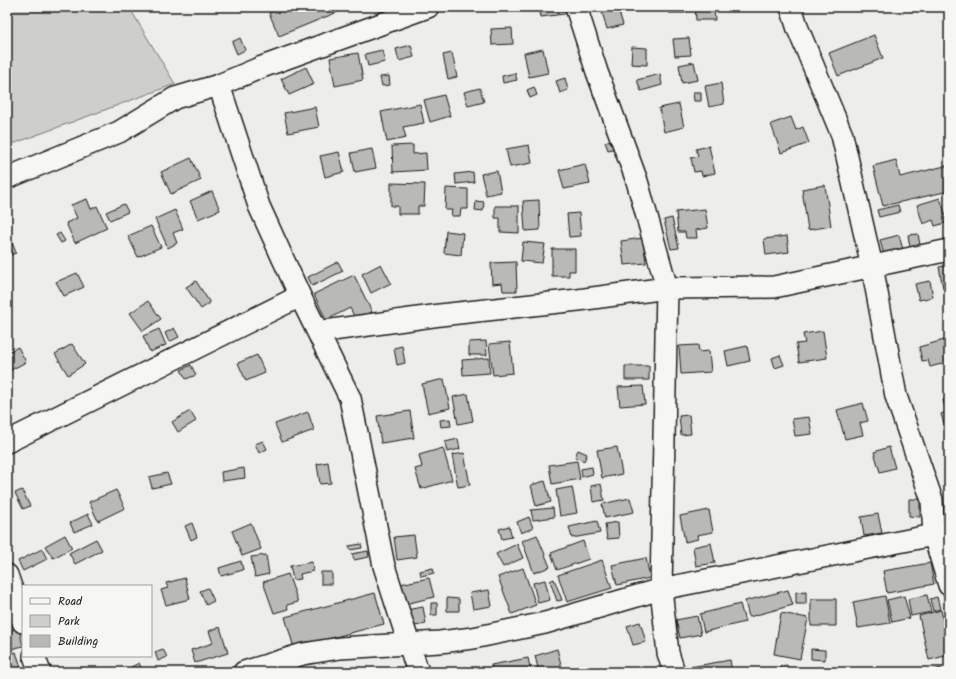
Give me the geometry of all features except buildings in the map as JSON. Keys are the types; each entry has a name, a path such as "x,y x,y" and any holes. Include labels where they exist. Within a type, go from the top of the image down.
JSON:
{"street":[{"path":"7,178 119,132 175,98 219,85 262,67 428,7"},
{"path":"576,7 597,72 637,181 667,288 661,590 668,653 674,672"},
{"path":"791,7 798,30 842,135 872,266 896,396 932,500 942,534 949,585"},
{"path":"219,85 259,206 300,296 350,398 384,566 418,672"},
{"path":"318,332 440,315 667,288 774,287 949,250"},
{"path":"7,442 300,296"},
{"path":"244,672 303,654 340,648 440,642 473,638 545,623 661,590 942,534"},
{"path":"7,575 22,619"},
{"path":"34,657 40,672"}],"green space":[{"path":"7,7 129,7 175,84 7,146"}]}
